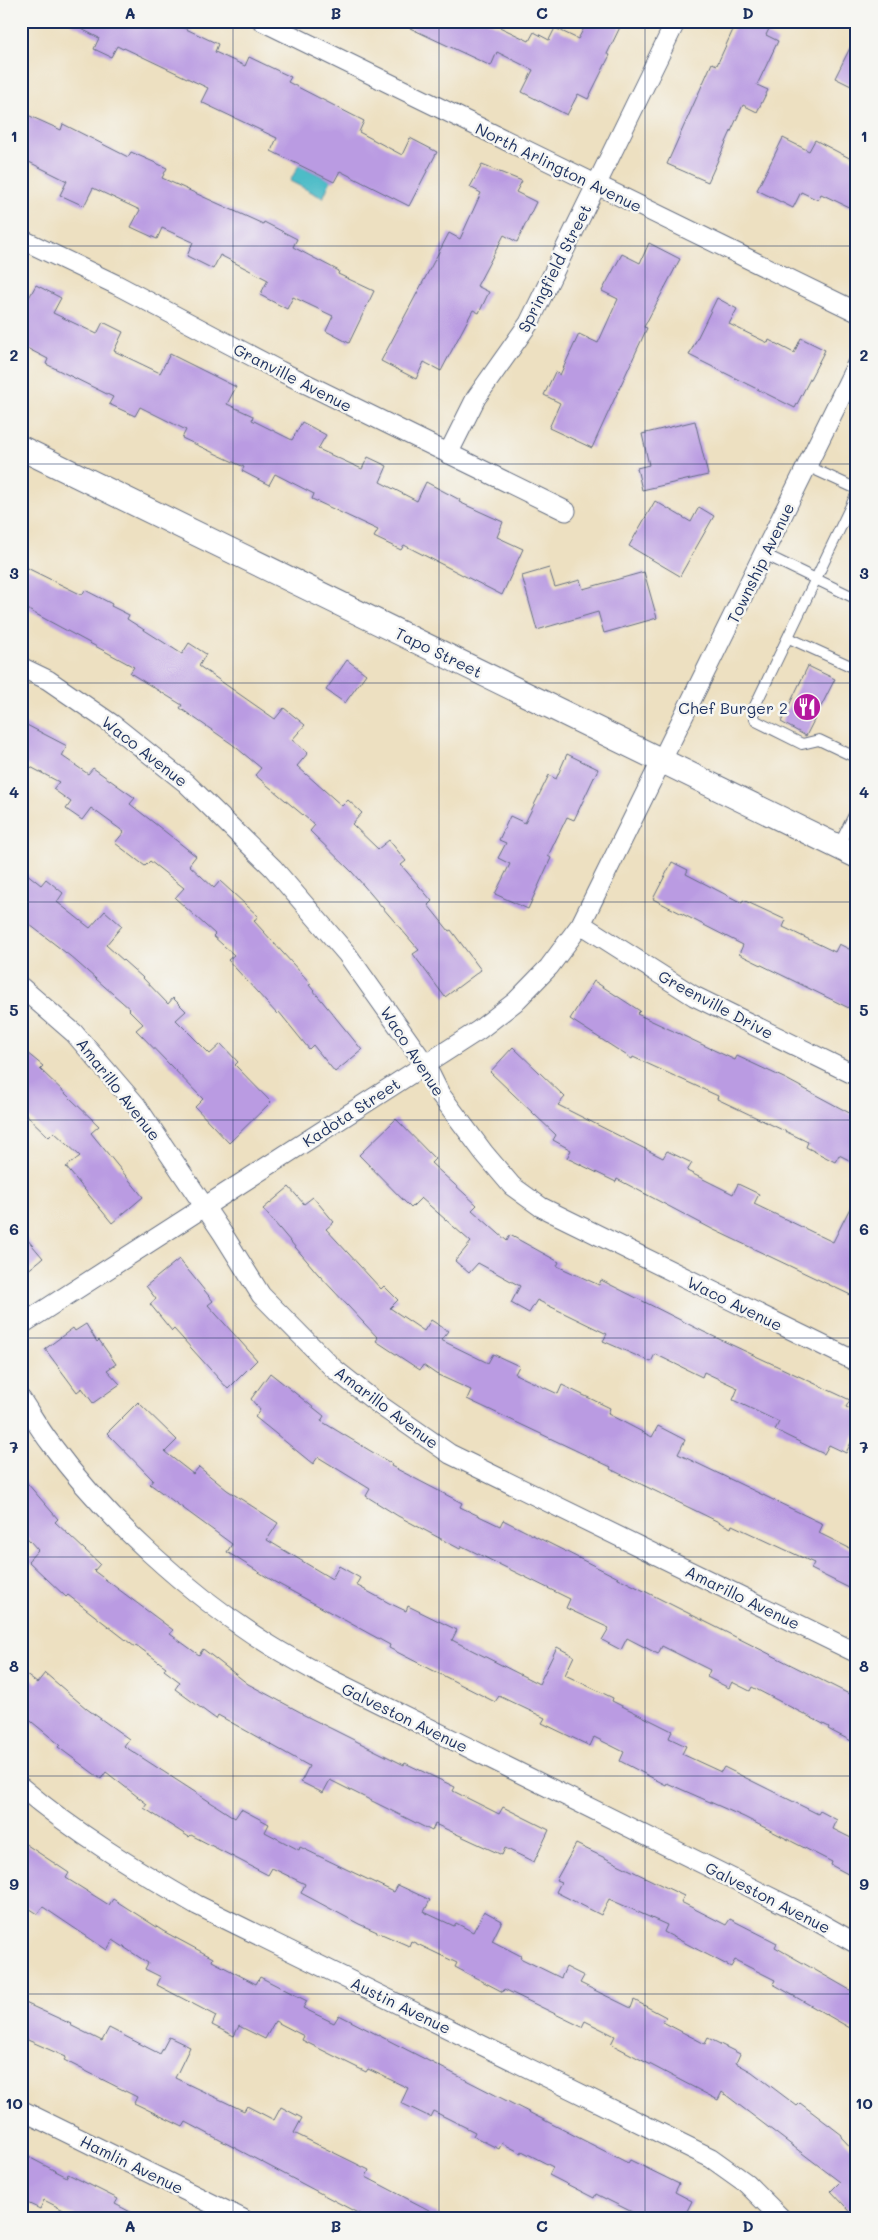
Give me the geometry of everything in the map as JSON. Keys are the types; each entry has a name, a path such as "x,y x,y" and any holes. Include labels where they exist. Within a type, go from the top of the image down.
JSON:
{"street":[{"name":"North Arlington Avenue","path":"262,21 857,312"},
{"name":"Springfield Street","path":"448,454 476,398 529,323 676,21"},
{"name":"Granville Avenue","path":"21,239 117,285 280,371 566,511"},
{"name":"Township Avenue","path":"663,761 857,364"},
{"name":"Tapo Street","path":"21,448 847,851"},
{"name":"Waco Avenue","path":"21,666 48,680 112,724 186,783 273,868 347,954 425,1064 440,1094 484,1153 512,1186 541,1207 857,1362"},
{"name":"Kadota Street","path":"21,1325 479,1030 515,1002 549,967 581,924 663,761"},
{"name":"Greenville Drive","path":"581,924 694,996 857,1076"},
{"name":"Amarillo Avenue","path":"21,987 74,1033 136,1105 205,1206 262,1295 333,1368 388,1412 450,1454 857,1653"},
{"name":"Galveston Avenue","path":"21,1399 56,1450 95,1498 135,1538 213,1605 268,1644 328,1678 804,1914 857,1944"},
{"name":"Austin Avenue","path":"21,1787 49,1810 128,1865 197,1904 711,2158 746,2183 782,2219"},
{"name":"Hamlin Avenue","path":"21,2110 243,2219"}],"lane":[{"path":"807,466 857,489"},
{"path":"857,493 752,712 756,721 802,744 819,740 857,758"},
{"path":"764,554 857,599"},
{"path":"789,638 857,669"},
{"path":"847,851 857,809"}],"water":[{"path":"299,165 331,180 323,198 290,181"}],"building":[{"path":"66,21 169,21 218,44 215,52 245,66 249,57 291,77 288,82 364,121 359,132 402,155 410,138 437,152 409,206 340,171 334,182 271,151 277,138 201,102 208,88 124,48 117,46 111,57 94,49 99,38"},
{"path":"395,21 487,21 529,41 534,32 549,40 555,28 578,39 588,21 623,21 607,54 610,55 588,99 578,94 567,115 522,92 533,70 497,52 491,66"},
{"path":"737,21 773,21 766,35 778,41 757,85 768,90 757,112 743,105 708,182 667,164 712,63 717,65"},
{"path":"857,34 857,89 835,78"},
{"path":"21,112 61,130 63,124 128,157 131,152 167,168 162,178 263,224 264,222 297,239 293,247 339,271 338,274 374,291 349,343 326,331 333,316 293,297 287,309 260,295 268,280 220,255 213,269 187,256 193,242 162,228 157,239 131,227 140,210 93,188 84,206 60,195 67,181 21,158"},
{"path":"783,138 809,151 815,140 857,162 857,211 821,194 818,200 801,192 793,208 757,190"},
{"path":"482,165 522,181 516,192 536,202 517,242 504,235 477,286 489,292 479,313 473,310 441,371 424,362 416,379 381,361 449,233 460,239 481,193 470,187"},
{"path":"649,243 680,259 644,327 647,328 592,448 549,428 560,403 544,395 555,372 560,375 579,334 598,343 618,299 602,291 622,254 640,263"},
{"path":"36,285 61,298 53,313 97,334 103,322 123,332 114,351 160,373 170,354 236,387 227,404 253,416 252,420 292,440 302,422 326,435 318,449 362,469 368,457 387,466 380,482 417,501 426,482 460,500 459,502 503,522 497,537 523,549 502,595 404,545 401,550 374,537 378,530 312,499 314,494 275,474 269,485 242,471 244,467 182,438 186,430 140,407 135,416 109,404 113,397 46,364 48,359 21,345 21,312"},
{"path":"717,298 737,309 729,324 768,343 769,340 794,353 801,338 825,350 795,408 689,355"},
{"path":"695,421 708,475 642,490 637,468 649,465 642,434"},
{"path":"655,501 691,522 699,507 714,516 680,576 629,546"},
{"path":"21,565 82,595 85,590 112,604 111,606 129,615 127,619 182,654 189,643 206,654 199,666 275,719 284,708 305,725 292,740 308,753 297,766 342,806 348,800 362,813 352,824 378,849 389,840 406,861 401,865 432,901 428,905 449,931 451,930 481,970 445,997 413,954 419,950 352,872 310,831 315,825 255,775 261,768 232,744 180,708 182,705 130,673 134,667 21,606"},
{"path":"549,568 555,587 580,580 583,589 644,572 657,618 604,633 598,612 537,630 522,576"},
{"path":"347,660 366,674 345,703 326,690"},
{"path":"808,666 835,679 806,736 781,722"},
{"path":"21,722 67,746 62,756 88,774 93,768 135,798 130,804 196,856 189,865 214,888 220,881 258,916 254,921 311,984 309,985 362,1050 335,1072 313,1045 309,1049 279,1012 277,1014 228,960 234,955 213,936 215,934 175,898 184,888 150,861 145,866 115,843 124,832 91,808 82,820 66,809 71,802 53,789 59,782 21,762"},
{"path":"567,754 598,769 574,820 567,817 548,856 551,858 528,909 495,894 510,864 498,858 506,843 499,840 510,816 525,823 549,775 556,779"},
{"path":"672,862 688,870 686,874 742,903 743,900 786,920 783,927 835,952 839,944 857,953 857,1012 739,954 743,945 653,899"},
{"path":"21,869 41,885 46,879 63,893 57,902 90,928 105,911 122,926 106,945 142,977 168,1004 173,998 186,1011 176,1020 210,1054 221,1044 238,1062 235,1065 271,1102 229,1143 195,1107 203,1099 136,1030 143,1024 130,1009 70,956 21,918"},
{"path":"594,981 640,1011 637,1014 735,1060 737,1056 786,1079 857,1117 857,1164 839,1155 835,1162 806,1147 808,1142 717,1099 718,1096 633,1057 632,1059 570,1019"},
{"path":"513,1047 565,1097 558,1105 663,1158 667,1151 692,1163 687,1171 733,1194 738,1184 759,1194 754,1204 833,1242 857,1194 857,1298 712,1229 617,1179 616,1182 567,1158 571,1150 553,1140 556,1135 490,1072"},
{"path":"21,1048 43,1066 40,1069 99,1126 91,1133 143,1197 112,1223 66,1167 80,1156 54,1132 49,1137 21,1110"},
{"path":"396,1119 435,1159 431,1163 477,1205 472,1210 507,1241 510,1235 559,1262 557,1266 599,1285 601,1280 704,1332 850,1400 846,1407 857,1412 857,1430 846,1453 829,1445 824,1454 775,1430 779,1422 733,1400 738,1388 704,1372 702,1377 655,1354 651,1362 603,1341 607,1334 537,1300 529,1313 511,1303 520,1286 478,1263 469,1273 455,1261 471,1242 421,1198 411,1208 359,1155"},
{"path":"289,1187 304,1204 313,1197 334,1222 326,1229 381,1289 384,1286 398,1300 390,1308 424,1331 431,1320 448,1331 441,1340 488,1363 493,1354 519,1366 515,1374 558,1394 562,1385 610,1408 608,1414 652,1437 658,1426 685,1440 678,1454 823,1524 819,1533 857,1552 857,1592 811,1569 814,1563 732,1525 731,1528 610,1469 611,1467 467,1399 471,1390 436,1374 423,1365 420,1370 376,1341 378,1338 318,1274 263,1209"},
{"path":"21,1232 43,1258 21,1276"},
{"path":"179,1259 213,1301 208,1305 257,1360 228,1389 174,1329 172,1331 150,1304 156,1299 146,1286"},
{"path":"86,1324 97,1342 99,1340 116,1364 107,1370 120,1384 93,1403 82,1388 77,1392 45,1349 73,1328 75,1331"},
{"path":"270,1373 324,1416 321,1421 392,1464 391,1466 462,1503 460,1507 500,1526 503,1520 857,1698 857,1744 828,1729 829,1727 752,1687 750,1691 732,1682 729,1688 707,1677 710,1670 662,1646 658,1654 627,1638 621,1650 602,1640 609,1628 566,1608 570,1599 462,1546 460,1549 398,1516 366,1496 370,1489 318,1457 313,1464 255,1417 260,1410 251,1399"},
{"path":"138,1402 177,1440 165,1452 193,1474 199,1467 227,1490 278,1523 267,1540 332,1579 339,1566 360,1578 356,1585 406,1611 408,1606 457,1630 452,1640 539,1684 557,1647 574,1656 565,1675 613,1698 612,1701 672,1731 669,1738 686,1746 682,1754 721,1772 724,1767 818,1814 820,1811 837,1820 833,1829 857,1841 857,1879 831,1865 832,1862 744,1817 667,1783 666,1785 620,1761 624,1752 594,1737 590,1746 542,1723 545,1718 499,1696 495,1702 389,1648 390,1645 273,1581 227,1552 232,1544 150,1484 153,1480 107,1433"},
{"path":"21,1476 58,1519 55,1522 100,1564 94,1571 173,1630 170,1634 199,1655 203,1649 248,1684 302,1714 404,1765 405,1763 455,1787 453,1791 499,1814 503,1807 549,1830 534,1862 505,1848 502,1855 435,1824 432,1831 330,1780 323,1793 301,1782 309,1766 218,1715 216,1719 175,1689 180,1682 164,1670 166,1667 136,1645 135,1647 68,1595 66,1597 28,1561 38,1550 21,1531"},
{"path":"21,1671 37,1683 45,1673 87,1709 129,1739 124,1746 235,1818 241,1809 269,1824 265,1832 299,1850 300,1847 394,1892 398,1885 430,1900 424,1912 454,1926 456,1923 473,1932 484,1911 502,1921 492,1941 521,1956 520,1958 561,1978 566,1967 584,1976 580,1983 631,2008 634,2000 666,2017 663,2022 705,2044 708,2038 740,2054 736,2063 752,2072 797,2106 800,2103 842,2135 841,2137 857,2154 857,2219 831,2191 840,2182 722,2092 718,2100 611,2044 615,2036 585,2021 582,2027 504,1989 503,1992 455,1967 457,1963 411,1941 409,1946 359,1924 301,1893 305,1884 272,1868 268,1875 191,1835 189,1837 144,1808 147,1804 106,1772 101,1779 58,1747 60,1745 21,1713"},
{"path":"21,1841 69,1873 66,1878 109,1905 113,1899 163,1931 213,1958 212,1961 256,1984 260,1977 307,2001 303,2008 334,2023 339,2015 628,2163 630,2160 679,2184 675,2192 692,2201 683,2219 646,2219 596,2194 594,2198 549,2175 553,2167 522,2151 521,2153 502,2143 499,2149 473,2136 475,2132 433,2111 430,2117 401,2103 408,2088 368,2069 366,2072 302,2040 304,2036 275,2021 265,2039 239,2026 234,2036 212,2025 216,2016 157,1985 161,1977 145,1969 148,1963 113,1940 107,1950 43,1907 38,1914 21,1903"},
{"path":"576,1844 684,1896 681,1902 726,1925 730,1919 777,1943 775,1947 857,1994 857,2032 773,1984 775,1980 735,1960 731,1967 664,1932 667,1925 609,1899 601,1915 556,1892 561,1882 556,1880"},
{"path":"21,2001 71,2024 102,2041 109,2028 160,2054 169,2037 190,2047 175,2078 244,2111 247,2106 274,2120 281,2107 302,2118 294,2133 369,2170 366,2177 446,2219 369,2219 186,2122 183,2127 134,2103 137,2097 64,2060 66,2057 21,2037"},
{"path":"21,2153 67,2177 68,2174 118,2199 115,2204 144,2219 81,2219 44,2200 40,2209 21,2200"}],"place":[{"name":"Chef Burger 2","path":"807,707"}]}
